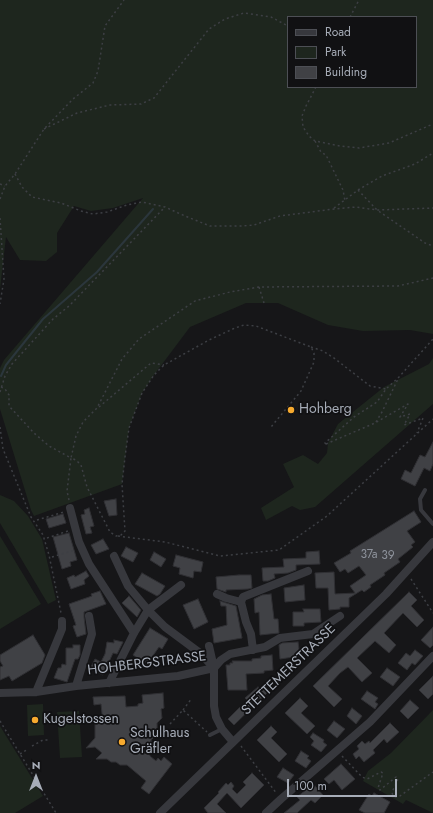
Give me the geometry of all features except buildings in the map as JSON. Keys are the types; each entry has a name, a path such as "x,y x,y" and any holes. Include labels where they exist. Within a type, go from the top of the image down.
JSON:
{"street":[{"path":"69,510 79,542 89,564 134,633"},
{"name":"STETTEMERSTRASSE","path":"160,813 386,594 433,542"},
{"path":"114,556 128,586 148,610 165,627 200,653 214,668"},
{"path":"253,650 251,634 241,602 243,597 308,571"},
{"path":"109,683 134,633 148,610 181,585"},
{"path":"218,594 241,602"},
{"name":"HOHBERGSTRASSE","path":"76,686 92,634 89,616"},
{"path":"214,668 221,660 230,654 266,647 280,638 313,634 340,616"},
{"path":"36,692 62,629 62,621"},
{"path":"209,646 214,668"},
{"path":"266,813 281,798 370,722 433,656"},
{"name":"HOHBERGSTRASSE","path":"0,693 36,692 76,686 178,676 214,668 214,706 216,717 222,728 233,742"}],"lane":[{"path":"425,490 420,499 421,510 433,524"},
{"path":"210,736 222,728"}],"path":[{"path":"0,199 5,186 15,174 44,129 73,99 93,83 98,71 105,26 124,0"},
{"path":"351,16 359,0"},
{"path":"44,129 77,113 110,105 141,104 154,98 209,29 225,19 244,13 271,17 287,25"},
{"path":"315,88 302,116 303,127 309,136 315,141 321,152 326,156 343,190 345,201"},
{"path":"315,141 359,148 389,143 433,124"},
{"path":"334,209 358,190 382,176 415,164 433,153"},
{"path":"15,174 22,187 32,196 40,200 61,203 81,211 93,214 107,212 127,205 142,202 165,207 210,226 254,225 280,216 356,207 377,210 433,208"},
{"path":"0,184 5,186"},
{"path":"358,190 377,210 425,243 433,246"},
{"path":"0,392 4,376 12,364 53,319 69,306 165,207"},
{"path":"0,218 4,279 0,304"},
{"path":"97,408 122,359 139,339 195,301 230,292 259,287 398,286 433,278"},
{"path":"259,287 264,303"},
{"path":"116,536 121,535 125,531 122,484 129,428 142,393 154,375 164,365 209,340 244,325 256,326 323,351 370,386 386,389"},
{"path":"417,434 422,418 404,425 410,414 400,417 408,404 375,423 326,444 325,443 354,417 377,402 386,389 399,378 433,339"},
{"path":"271,427 300,391 314,362 314,353 311,347"},
{"path":"37,520 69,510 67,492 71,458 76,436 83,422 97,408 151,363 164,365"},
{"path":"375,423 399,378"},
{"path":"1,387 5,389 9,395 10,406 34,433 49,446 76,460 81,465 87,487 110,532 116,536 166,542 220,556 278,550 327,516 433,419"},
{"path":"0,427 3,449 32,517 43,535 49,555 62,621"},
{"path":"47,538 74,530"},
{"path":"52,557 80,548"},
{"path":"407,572 433,613"},
{"path":"170,724 192,698"},
{"path":"183,710 210,736"},
{"path":"0,721 56,813"},
{"path":"32,746 43,740 50,740"},
{"path":"233,742 240,745 281,798"},
{"path":"20,754 28,749"},
{"path":"337,750 362,776 367,779 381,772 383,773 378,788 380,790 396,777 398,778 392,792 393,796 396,797 400,796 433,772"}],"green space":[{"path":"0,0 433,0 433,334 410,330 363,331 328,325 278,303 246,303 190,327 142,393 129,428 122,484 34,516 0,409 0,368 4,360 143,198 113,208 91,211 74,206 57,233 57,252 46,261 20,260 6,237 0,289"},
{"path":"433,358 433,404 315,507 300,510 292,506 266,520 261,508 294,487 283,464 303,455 318,464 327,453 328,443 338,424 384,387 429,364"},
{"path":"0,495 14,501 28,516 42,539 56,600 48,604 0,523"},
{"path":"0,536 41,604 0,629"},
{"name":"Kugelstossen","path":"43,704 44,735 28,736 27,705"},
{"path":"433,710 433,813 406,800 403,804 363,781 368,771 391,753"},
{"path":"79,711 82,757 60,758 57,712"},
{"path":"0,726 43,796 15,813 0,813"}],"waterway":[{"path":"1,376 6,365 43,319 97,272 153,209"}],"place":[{"name":"Hohberg","path":"291,410"},
{"name":"Kugelstossen","path":"35,720"},
{"name":"Schulhaus Gräfler","path":"122,742"}]}
